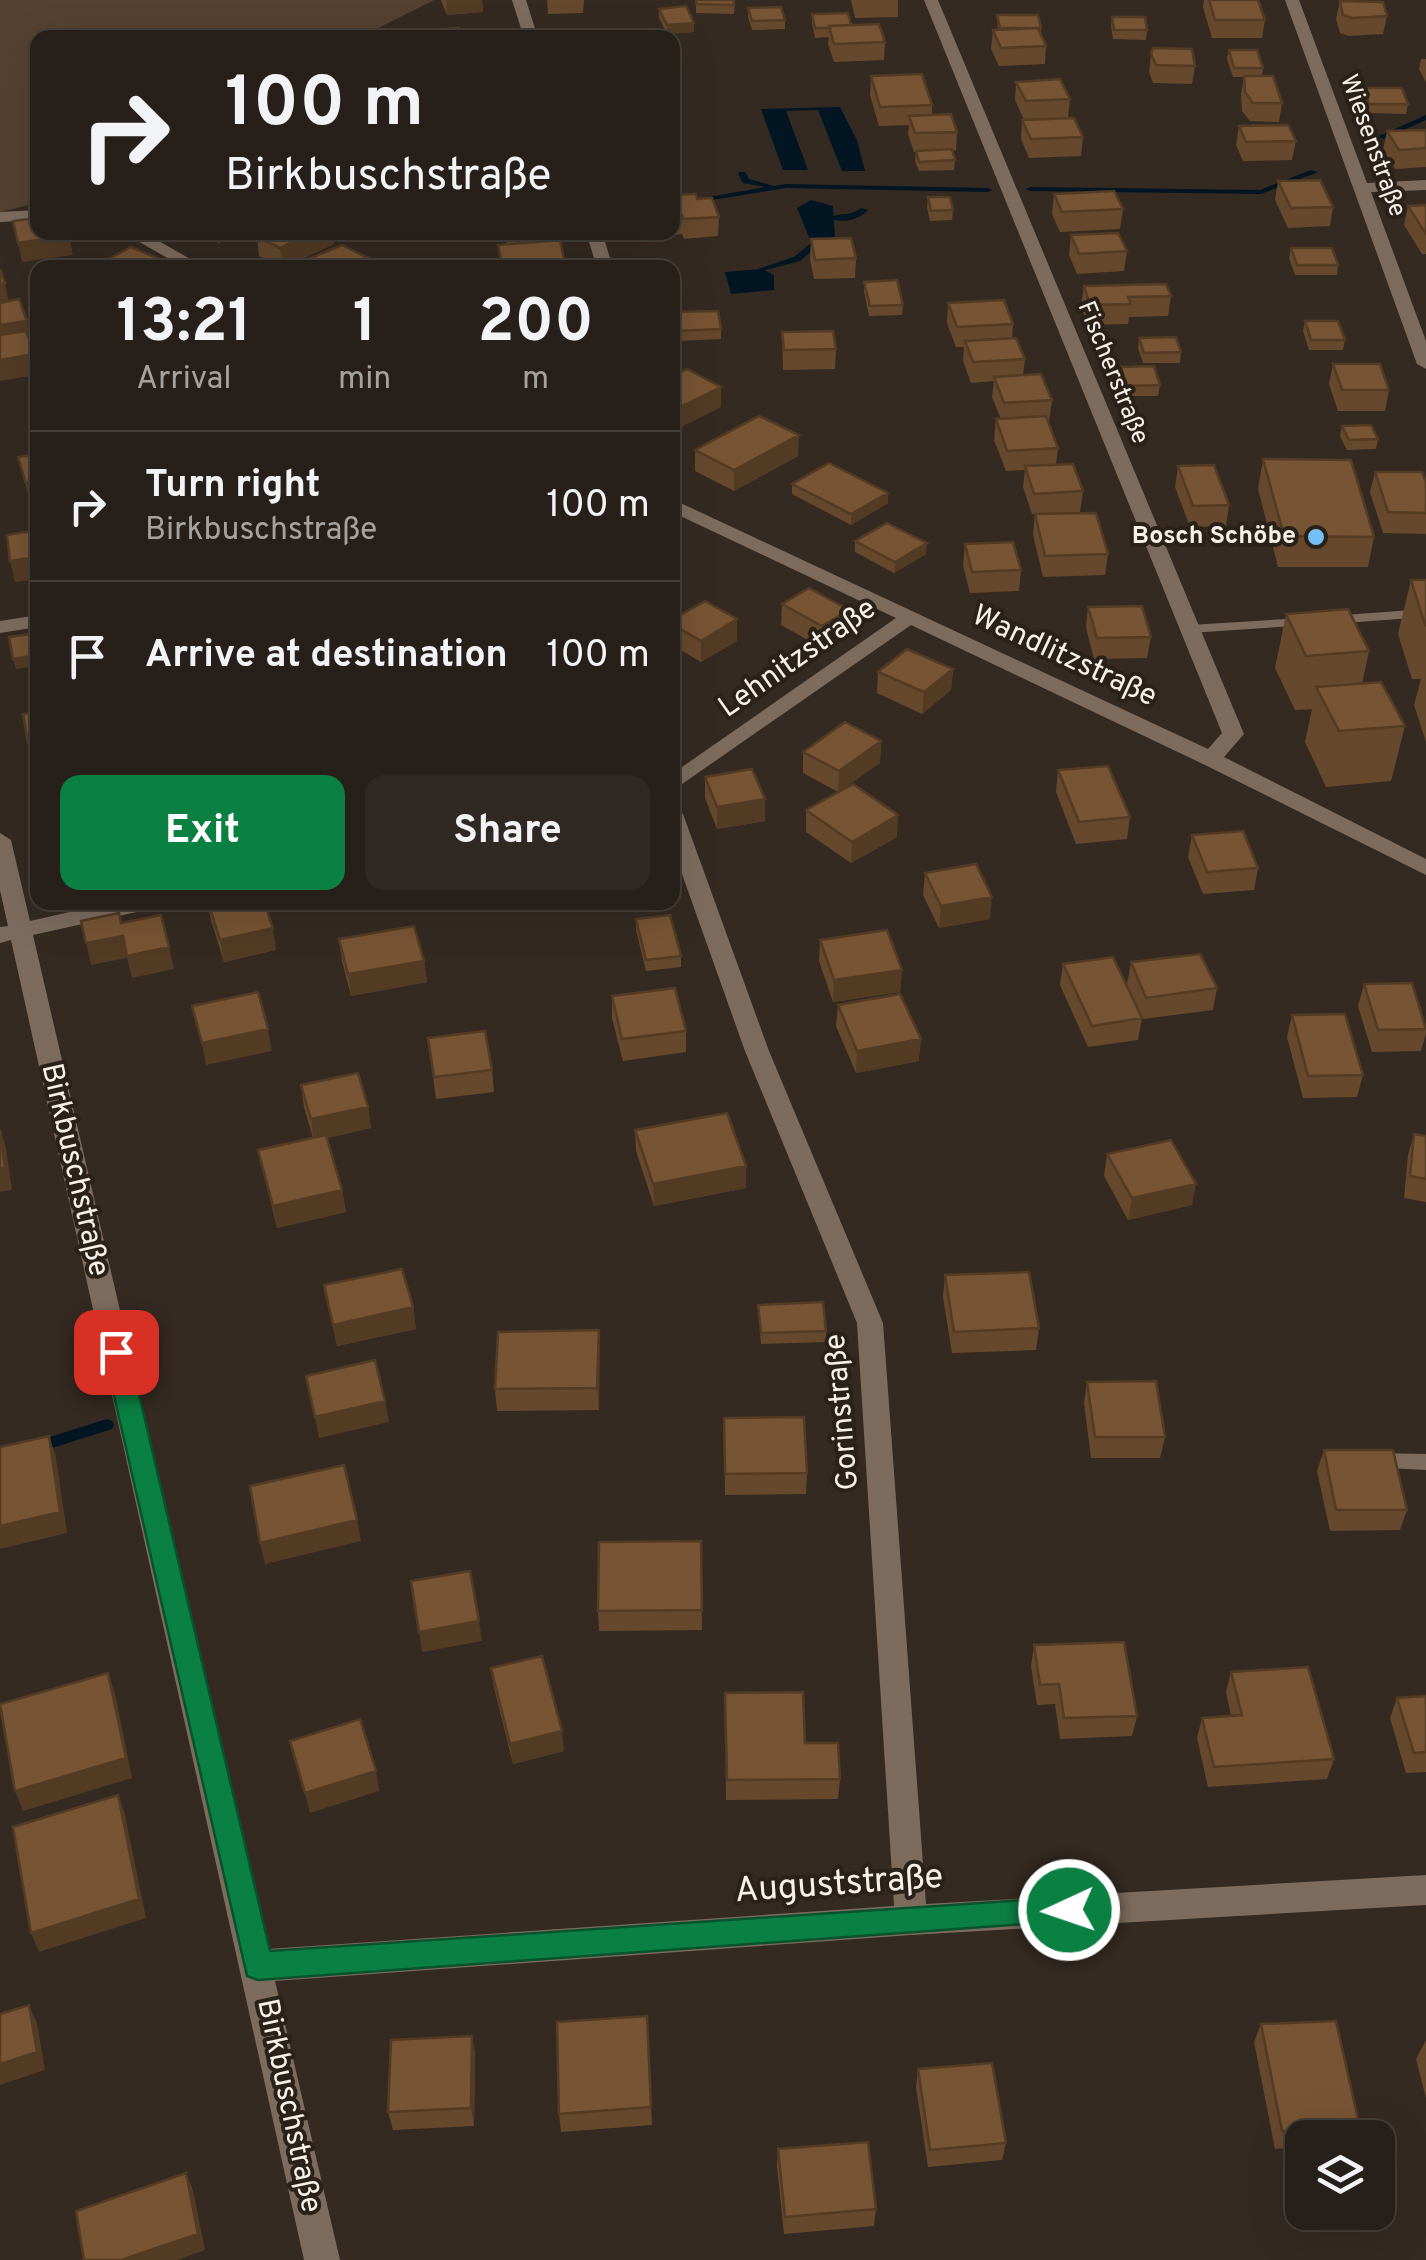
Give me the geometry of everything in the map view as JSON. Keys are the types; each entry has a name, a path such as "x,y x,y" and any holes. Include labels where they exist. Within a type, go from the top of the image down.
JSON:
{"street":[{"path":"519,0 528,30"},
{"name":"Fischerstraße","path":"931,0 1234,734 1211,759"},
{"name":"Wiesenstraße","path":"1292,0 1426,364"},
{"path":"1360,188 1426,185"},
{"path":"0,217 30,215"},
{"path":"145,240 183,260"},
{"name":"Wandlitzstraße","path":"680,510 1211,759 1426,868"},
{"name":"Lehnitzstraße","path":"680,778 910,617"},
{"path":"0,627 30,622"},
{"name":"Gorinstraße","path":"680,836 757,1051 870,1323 911,1920"},
{"name":"Birkbuschstraße","path":"0,840 10,933 258,1966 322,2260"},
{"path":"10,933 114,910"},
{"name":"Auguststraße","path":"258,1966 911,1920 1426,1890"}],"lane":[{"path":"1190,628 1426,613"},
{"path":"1348,1460 1426,1462"}],"shaded area":[{"path":"0,0 434,0 374,30 30,30 30,205 0,212"}],"water":[{"path":"840,107 857,140 865,171 842,171 818,110 786,111 808,170 783,170 761,109"},
{"path":"811,200 833,206 835,237 811,242 797,208"},
{"path":"762,269 774,275 774,290 731,294 725,272"}],"building":[{"path":"696,0 734,0 734,5 696,4"},
{"path":"1209,0 1258,0 1265,20 1215,20"},
{"path":"1340,1 1383,2 1387,16 1352,18 1343,15"},
{"path":"686,6 694,23 667,25 659,9"},
{"path":"781,7 785,20 752,21 748,8"},
{"path":"848,13 851,25 815,28 812,14"},
{"path":"997,15 1038,15 1041,28 1000,28"},
{"path":"1112,17 1145,17 1147,30 1114,30"},
{"path":"879,24 885,42 834,44 829,26"},
{"path":"1038,28 1046,46 1001,48 993,30"},
{"path":"1153,48 1192,49 1195,66 1156,65 1151,54"},
{"path":"1229,50 1257,50 1263,68 1234,68"},
{"path":"922,74 932,105 880,107 871,76"},
{"path":"1244,76 1273,76 1282,103 1253,103 1245,92"},
{"path":"1060,79 1070,99 1026,101 1016,82"},
{"path":"1364,88 1402,88 1408,104 1369,104"},
{"path":"951,114 957,132 915,133 909,116"},
{"path":"1074,118 1083,137 1031,139 1022,120"},
{"path":"1288,125 1296,141 1246,142 1239,126"},
{"path":"1426,130 1426,148 1399,150 1387,131"},
{"path":"952,149 955,160 919,162 916,151"},
{"path":"1320,180 1333,207 1291,208 1278,181"},
{"path":"1114,191 1123,209 1062,212 1054,194"},
{"path":"680,195 712,198 719,217 683,219"},
{"path":"928,197 950,197 953,210 931,211"},
{"path":"1426,205 1426,234 1408,206"},
{"path":"30,219 30,240 37,240 18,243 13,221"},
{"path":"1118,233 1127,251 1079,254 1071,235"},
{"path":"851,238 856,258 815,260 811,239"},
{"path":"263,240 297,240 280,248"},
{"path":"560,240 564,260 501,260 498,245"},
{"path":"342,245 372,260 306,260"},
{"path":"131,247 162,260 107,260"},
{"path":"1291,248 1332,248 1338,265 1297,265"},
{"path":"897,280 903,305 870,306 864,282"},
{"path":"1166,284 1171,296 1128,297 1131,304 1090,305 1084,286"},
{"path":"19,299 27,321 0,325 0,303"},
{"path":"1004,300 1013,324 957,327 948,303"},
{"path":"718,311 721,329 680,331 680,312"},
{"path":"1305,321 1338,321 1345,340 1311,340"},
{"path":"26,331 30,355 0,360 0,335"},
{"path":"833,331 836,349 784,350 782,332"},
{"path":"1176,337 1181,352 1144,353 1139,338"},
{"path":"1016,338 1025,359 973,362 965,341"},
{"path":"1333,364 1380,364 1389,390 1342,390"},
{"path":"1154,366 1160,385 1126,386 1121,367"},
{"path":"687,369 721,387 680,407 680,372"},
{"path":"1041,374 1052,400 1004,403 994,377"},
{"path":"759,416 799,435 734,470 695,450"},
{"path":"1046,416 1058,448 1007,451 996,419"},
{"path":"1371,425 1378,439 1349,440 1342,426"},
{"path":"30,455 30,482 26,483 18,457"},
{"path":"1263,459 1351,460 1374,537 1284,536"},
{"path":"829,463 888,493 851,514 792,484"},
{"path":"1073,464 1083,491 1034,494 1025,466"},
{"path":"1214,465 1229,505 1193,506 1178,466"},
{"path":"1375,472 1422,472 1426,482 1426,513 1388,512"},
{"path":"1096,513 1108,554 1045,556 1035,514"},
{"path":"887,523 927,543 895,562 855,541"},
{"path":"30,531 30,558 10,561 7,535"},
{"path":"1013,542 1021,570 972,572 965,544"},
{"path":"1411,580 1426,580 1426,625 1425,625"},
{"path":"809,588 849,610 822,626 782,604"},
{"path":"705,601 737,619 701,641 680,629 680,615"},
{"path":"1142,606 1151,637 1097,638 1088,607"},
{"path":"1348,609 1369,651 1306,656 1286,614"},
{"path":"30,634 30,656 13,659 9,637"},
{"path":"907,649 953,669 924,692 878,672"},
{"path":"1381,682 1405,726 1339,731 1316,687"},
{"path":"30,713 30,743 28,743 23,714"},
{"path":"845,722 881,741 839,771 803,752"},
{"path":"1108,766 1130,817 1079,822 1058,770"},
{"path":"752,769 765,799 717,807 705,777"},
{"path":"853,784 898,815 852,842 806,810"},
{"path":"1243,831 1258,868 1207,872 1192,835"},
{"path":"976,864 992,897 941,906 925,873"},
{"path":"211,910 267,910 273,928 220,940"},
{"path":"119,913 121,923 161,915 169,947 127,956 123,936 86,943 81,921"},
{"path":"670,915 681,956 646,960 636,919"},
{"path":"414,926 424,961 348,974 339,939"},
{"path":"887,930 902,970 834,980 820,940"},
{"path":"1200,954 1217,988 1146,998 1131,962"},
{"path":"1113,957 1142,1018 1092,1026 1063,964"},
{"path":"1412,983 1426,1029 1378,1030 1364,984"},
{"path":"675,988 686,1031 622,1039 612,996"},
{"path":"258,992 268,1029 202,1043 192,1006"},
{"path":"900,994 921,1039 857,1051 838,1005"},
{"path":"1345,1014 1363,1075 1308,1076 1292,1015"},
{"path":"485,1031 492,1070 434,1077 428,1038"},
{"path":"358,1073 368,1107 311,1119 301,1085"},
{"path":"727,1113 746,1166 653,1184 635,1130"},
{"path":"0,1130 5,1168 0,1169"},
{"path":"1414,1134 1426,1136 1426,1179 1410,1176"},
{"path":"326,1135 342,1190 273,1206 258,1150"},
{"path":"1171,1140 1196,1184 1132,1198 1107,1154"},
{"path":"402,1269 413,1307 333,1325 324,1285"},
{"path":"1029,1272 1039,1328 954,1332 945,1275"},
{"path":"823,1302 826,1331 761,1333 758,1305"},
{"path":"599,1330 597,1388 495,1389 498,1332"},
{"path":"375,1360 385,1401 315,1417 306,1376"},
{"path":"1156,1381 1165,1437 1095,1437 1087,1382"},
{"path":"804,1417 807,1473 725,1474 724,1418"},
{"path":"49,1436 60,1512 0,1526 0,1447"},
{"path":"1324,1450 1393,1450 1407,1510 1336,1510"},
{"path":"344,1465 357,1520 260,1543 250,1486"},
{"path":"701,1541 702,1610 598,1611 599,1542"},
{"path":"470,1571 479,1621 419,1632 411,1581"},
{"path":"1124,1642 1137,1716 1064,1718 1059,1684 1040,1685 1034,1645"},
{"path":"542,1656 562,1731 510,1744 491,1668"},
{"path":"1308,1667 1334,1759 1214,1767 1202,1718 1242,1715 1231,1672"},
{"path":"108,1673 126,1758 15,1791 0,1704"},
{"path":"803,1692 805,1743 838,1743 840,1779 727,1780 725,1693"},
{"path":"1426,1696 1426,1752 1414,1753 1397,1698"},
{"path":"360,1719 376,1771 305,1793 290,1741"},
{"path":"118,1795 139,1899 31,1933 13,1827"},
{"path":"29,2005 37,2052 0,2064 0,2014"},
{"path":"647,2016 651,2107 559,2114 557,2022"},
{"path":"1336,2021 1358,2120 1285,2120 1282,2131 1261,2024"},
{"path":"472,2036 471,2108 388,2112 391,2040"},
{"path":"992,2063 1006,2143 930,2150 918,2069"},
{"path":"868,2142 876,2209 785,2217 778,2149"},
{"path":"186,2173 198,2234 121,2260 84,2260 76,2211"}],"waterway":[{"path":"1381,137 1426,117"},
{"path":"1030,189 1261,192 1314,172"},
{"path":"742,174 746,181 770,186"},
{"path":"715,198 786,186 988,190"},
{"path":"834,218 855,217 864,210"},
{"path":"762,269 797,259 818,242"},
{"path":"36,1447 107,1425"}],"place":[{"name":"Bosch Schöbe","path":"1316,537"}],"route":[{"path":"116,1352 258,1966 1069,1910"}]}
